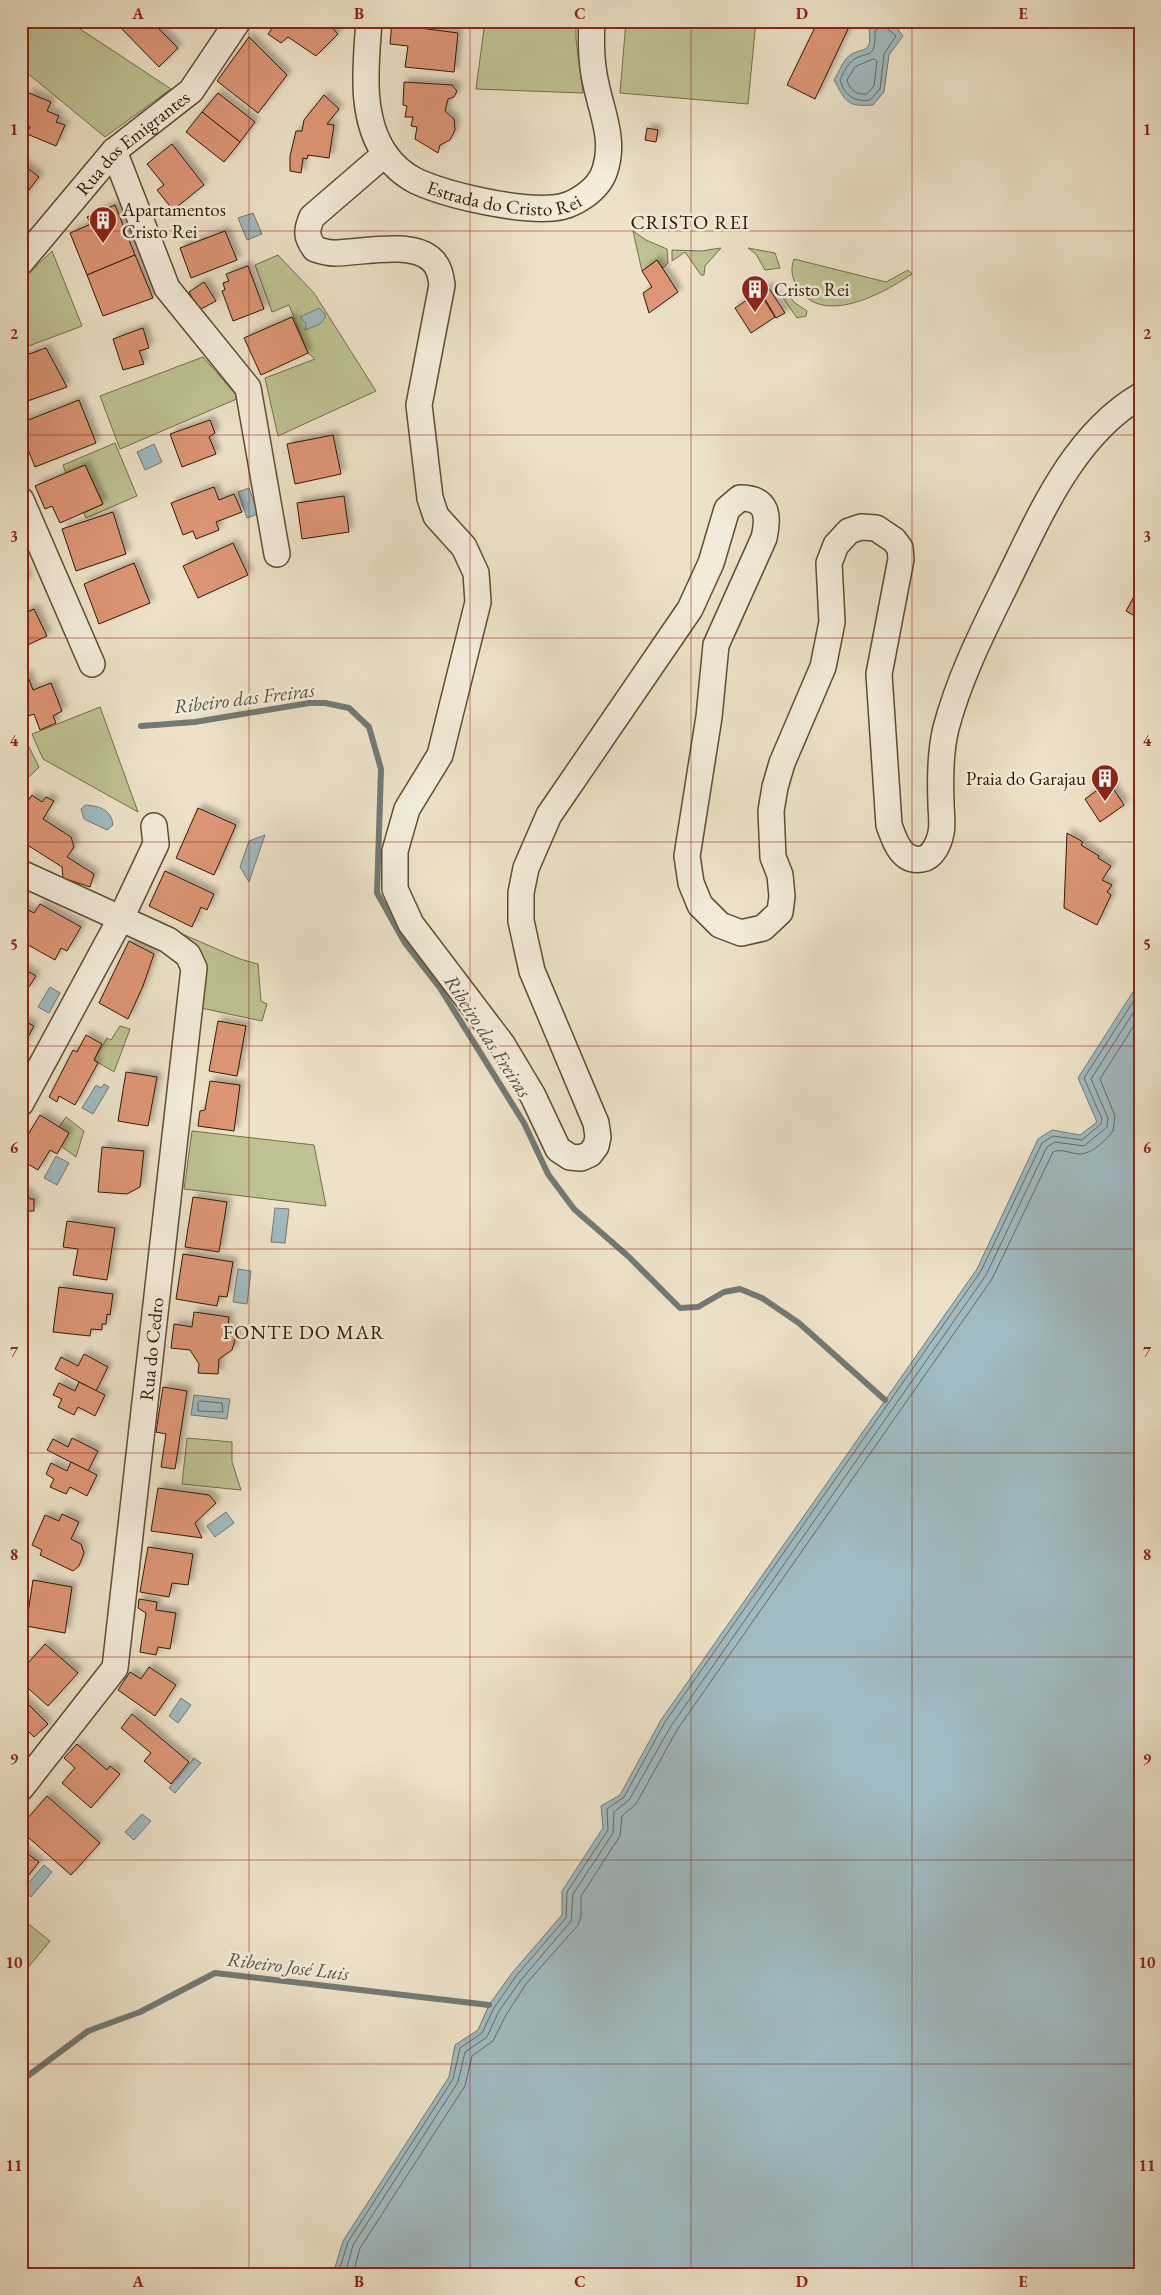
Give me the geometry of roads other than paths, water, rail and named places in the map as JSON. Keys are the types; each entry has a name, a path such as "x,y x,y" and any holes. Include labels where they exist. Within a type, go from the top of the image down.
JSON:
{"street":[{"name":"Rua dos Emigrantes","path":"21,262 114,151 190,91 238,21"},
{"name":"Estrada do Cristo Rei","path":"369,21 367,56 369,116 376,138 385,154 398,168 416,180 451,192 517,207 554,208 587,195 605,172 609,151 608,130 594,75 592,21"},
{"path":"114,151 167,288 248,388 277,554"},
{"path":"385,154 312,217 307,228 307,238 315,249 331,253 402,249 420,253 432,260 440,272 442,285 420,405 420,414 430,498 436,516 464,547 476,573 478,602 440,754 407,808 395,851 395,889 411,924 502,1044 533,1096 558,1149 570,1157 581,1158 590,1154 596,1146 598,1137 596,1122 532,971 525,946 521,921 522,893 526,868 549,815 690,609 711,563 727,509 740,498 749,498 762,505 768,520 764,538 716,645 709,717 687,856 691,883 700,905 720,925 741,933 764,928 780,912 782,896 780,875 773,857 771,811 774,787 782,763 824,667 832,622 829,564 836,545 849,531 861,527 876,528 886,533 900,548 901,559 879,674 889,824 897,847 906,856 922,859 933,853 941,833 940,772 946,730 956,693 971,654 1038,520 1072,462 1100,429 1140,396"},
{"path":"21,500 92,664"},
{"path":"21,1103 122,918 156,844 154,826"},
{"name":"Rua do Cedro","path":"21,873 168,940 188,955 194,968 115,1668 21,1788"}],"water":[{"path":"888,22 897,28 903,36 889,55 884,92 873,105 852,104 845,98 834,80 846,59 856,52 867,48 870,38 869,29 875,24"},
{"path":"253,213 262,234 247,240 238,218"},
{"path":"319,308 325,314 325,318 320,324 305,330 306,324 300,317"},
{"path":"154,444 162,462 145,470 137,452"},
{"path":"249,488 258,514 247,518 238,492"},
{"path":"85,805 104,809 110,815 113,825 107,830 84,819 81,809"},
{"path":"265,835 249,882 240,867 249,841"},
{"path":"1140,981 1140,2274 333,2274 343,2241 449,2077 455,2045 478,2030 489,2005 512,1973 562,1915 562,1891 603,1828 601,1806 620,1795 661,1720 977,1269 1038,1139 1052,1130 1080,1135 1097,1122 1078,1078"},
{"path":"50,987 60,993 49,1013 38,1007"},
{"path":"104,1084 109,1087 93,1114 82,1108 96,1085 101,1088"},
{"path":"56,1156 69,1163 57,1185 44,1178"},
{"path":"275,1208 289,1209 285,1243 271,1242"},
{"path":"238,1269 251,1271 247,1304 233,1302"},
{"path":"194,1395 230,1399 227,1419 191,1415"},
{"path":"226,1512 234,1523 215,1537 207,1526"},
{"path":"181,1698 191,1705 178,1723 169,1716"},
{"path":"194,1758 201,1763 175,1793 169,1788"},
{"path":"142,1814 151,1821 134,1840 125,1832"},
{"path":"44,1865 52,1872 31,1897 23,1889"}],"waterway":[{"name":"Ribeiro das Freiras","path":"141,726 195,722 309,703 325,703 349,708 369,727 381,769 377,893 405,943 440,988 524,1123 548,1174 574,1209 628,1256 680,1308 698,1307 724,1292 740,1289 762,1298 799,1323 885,1400"},
{"name":"Ribeiro José Luis","path":"21,2081 88,2031 140,2012 215,1973 489,2005"}],"place":[{"name":"Apartamentos Cristo Rei","path":"103,244"},
{"name":"Cristo Rei","path":"755,313"},
{"name":"Praia do Garajau","path":"1105,802"}],"district":[{"name":"CRISTO REI","path":"690,222"},
{"name":"FONTE DO MAR","path":"304,1332"}]}
